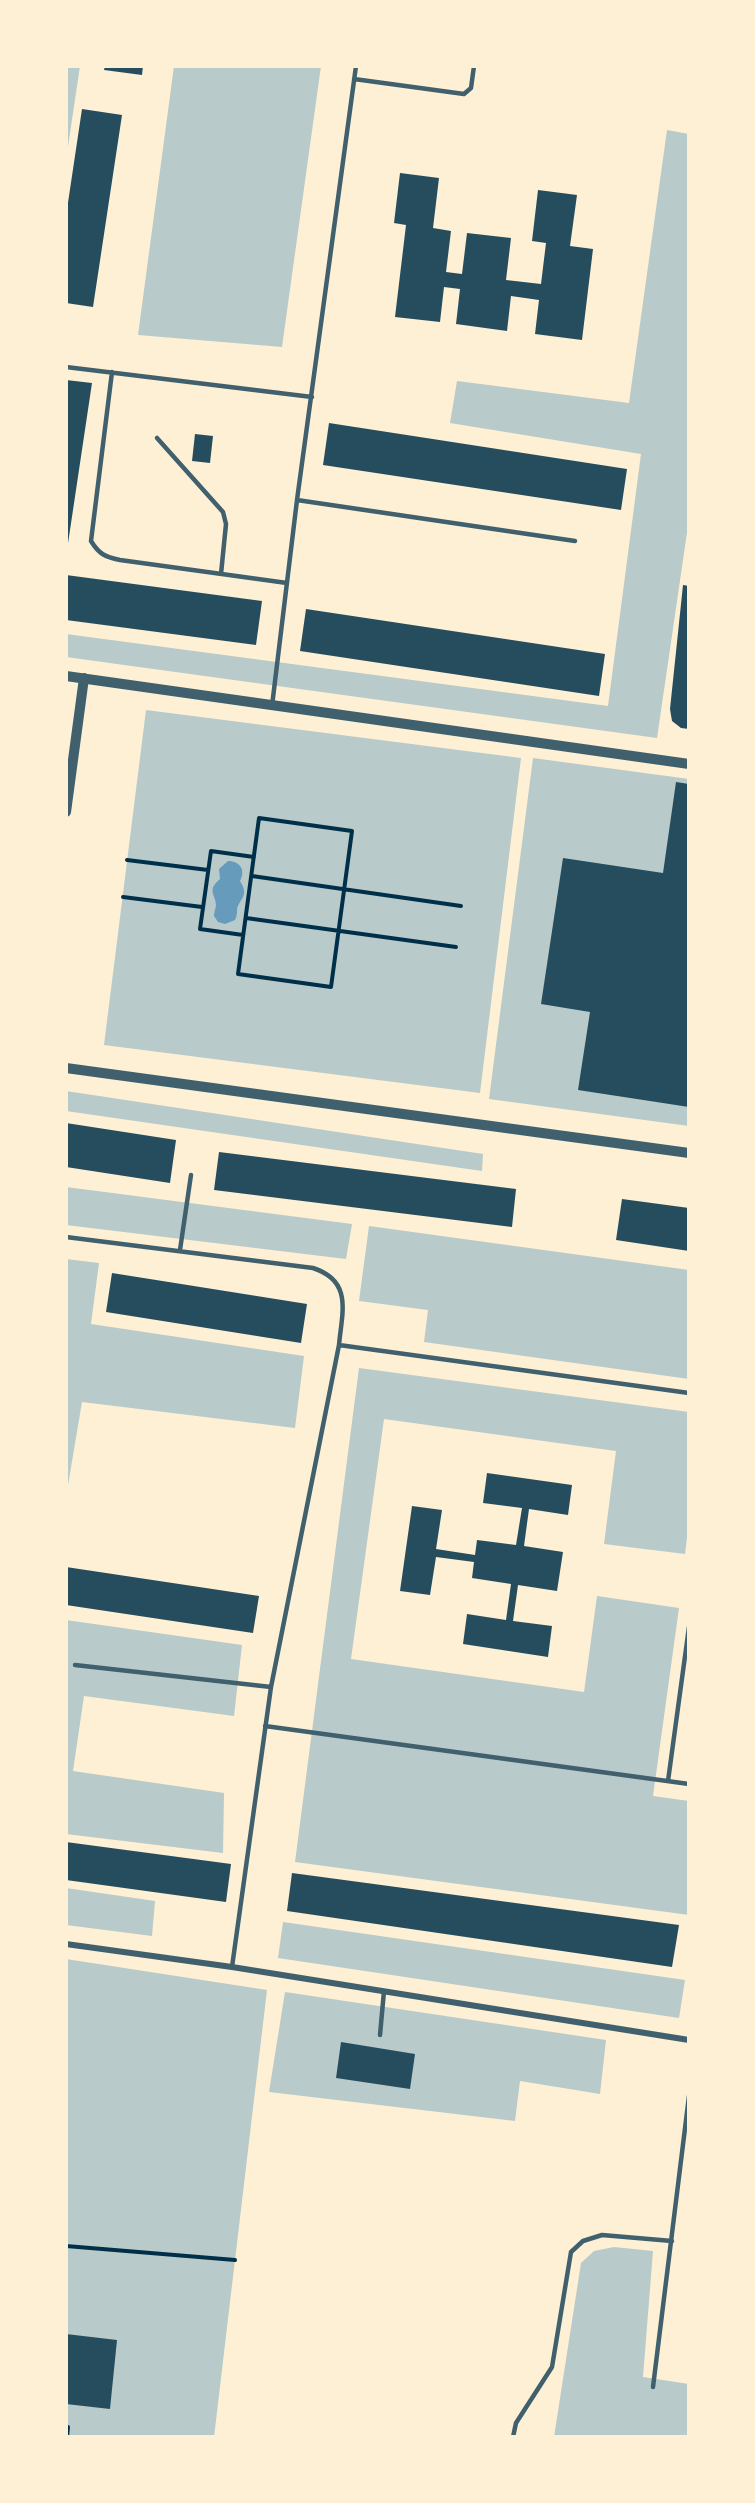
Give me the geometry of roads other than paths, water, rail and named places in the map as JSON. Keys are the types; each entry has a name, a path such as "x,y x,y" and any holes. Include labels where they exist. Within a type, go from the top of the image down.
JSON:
{"street":[{"path":"66,675 689,764"},
{"path":"66,812 84,678"},
{"path":"66,1068 689,1153"},
{"path":"66,1944 384,1990 689,2040"}],"lane":[{"path":"272,706 297,500 356,66"},
{"path":"354,79 464,94 471,88 474,66"},
{"path":"66,367 312,396"},
{"path":"112,372 91,541 104,557 287,583"},
{"path":"157,438 223,512 226,524 221,574"},
{"path":"297,500 575,541"},
{"path":"180,1250 191,1175"},
{"path":"66,1237 313,1268 328,1273 337,1283 343,1298 339,1346 271,1687 232,1967"},
{"path":"339,1346 689,1394"},
{"path":"668,1780 689,1627"},
{"path":"75,1665 271,1687"},
{"path":"265,1726 689,1784"},
{"path":"380,2035 384,1990"},
{"path":"653,2387 689,2096"},
{"path":"513,2437 516,2422 552,2367 571,2252 583,2241 602,2235 672,2241"}],"water":[{"path":"228,861 239,864 241,867 240,881 244,894 235,920 225,924 218,922 214,916 216,906 213,887 220,879 219,869"}]}
